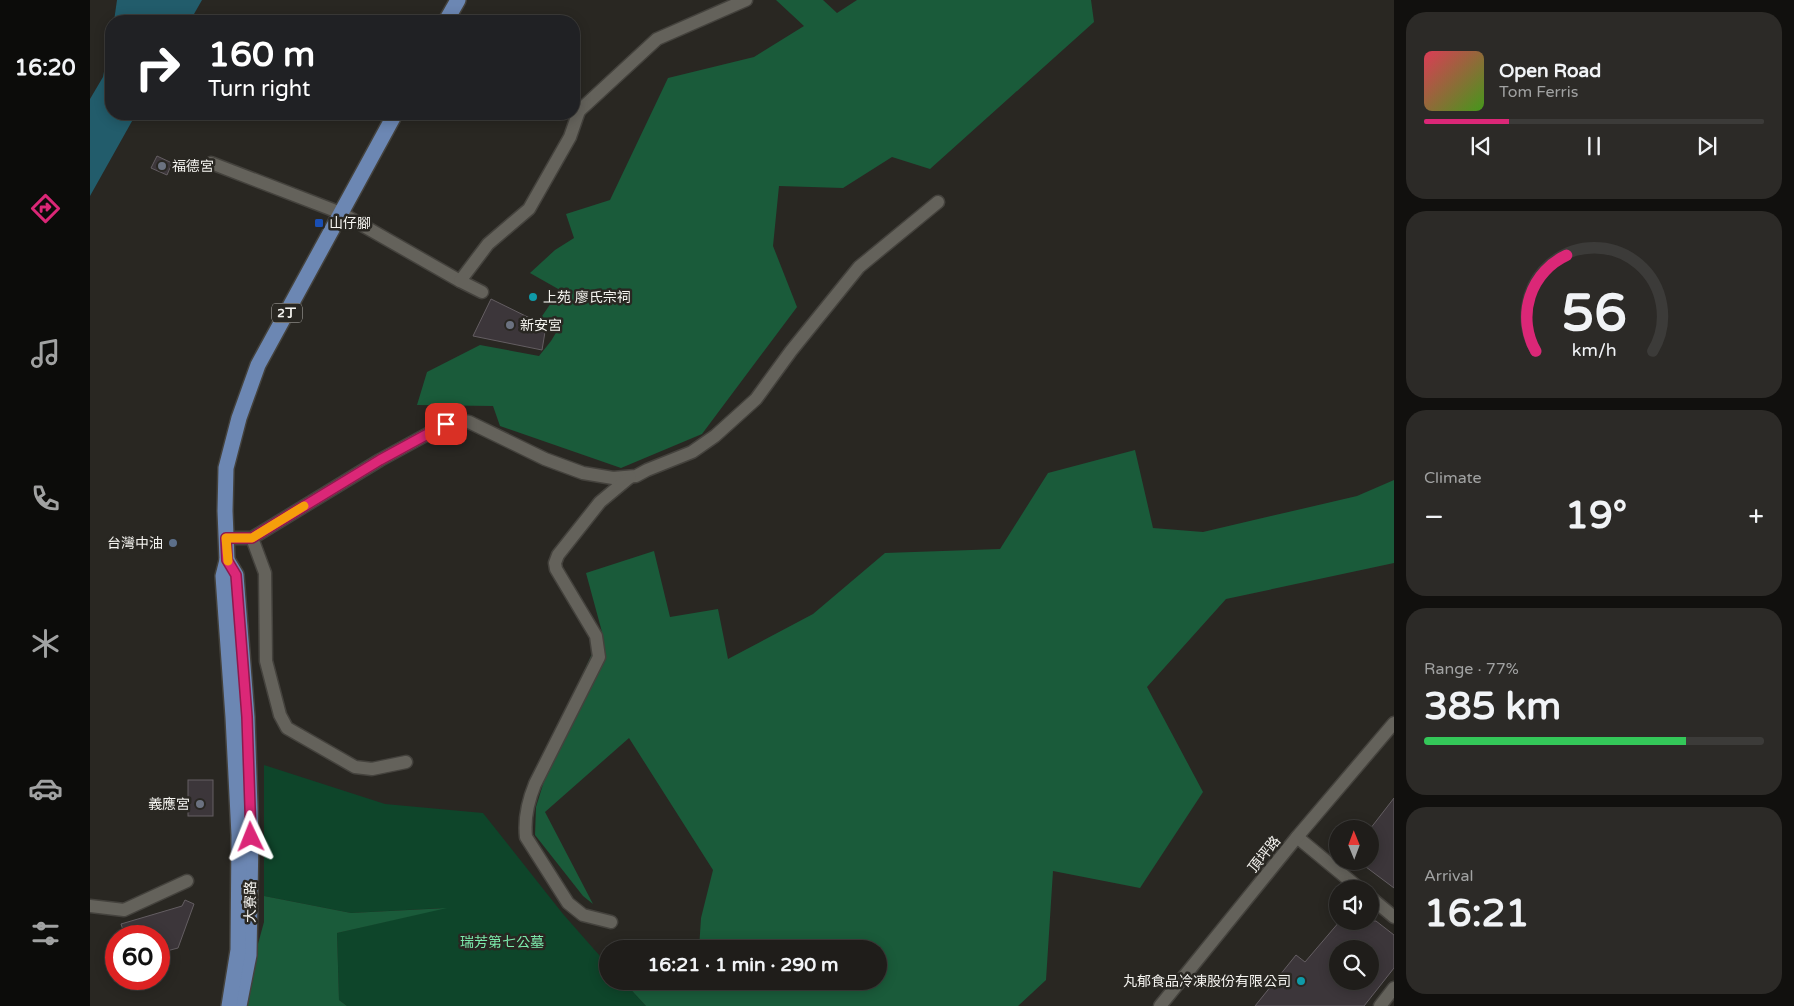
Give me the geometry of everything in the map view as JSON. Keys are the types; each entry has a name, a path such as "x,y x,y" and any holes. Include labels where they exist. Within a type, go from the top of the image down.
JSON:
{"main road":[{"path":"449,15 458,0"},
{"name":"2丁","path":"226,532 226,468 239,418 258,365 392,120"},
{"name":"大寮路","path":"226,532 227,560 223,576 239,835 238,950 229,1006"},
{"name":"大寮路","path":"227,560 236,575 247,717 251,837 250,955 239,1006"}],"street":[{"path":"580,106 657,39 746,0"},
{"path":"460,281 488,244 529,209 570,137 574,120"},
{"path":"211,162 341,214 482,292"},
{"path":"226,532 252,538 380,460 446,424 459,420 469,422 545,459 583,473 612,478 636,476 692,452 715,436 756,399 791,351 859,267 938,202"},
{"path":"611,922 583,915 568,903 526,837 525,827 529,798 535,784 599,657 596,636 561,577 555,562 558,555 600,502 630,477"},
{"path":"252,538 265,573 267,666 280,715 287,728 355,767 372,769 406,762"},
{"name":"頂坪路","path":"1160,1006 1297,837 1394,723"},
{"path":"1297,837 1349,880"},
{"path":"90,906 124,910 187,881"},
{"path":"1379,904 1394,917"},
{"path":"1380,1006 1394,988"}],"green space":[{"path":"776,0 823,0 837,13 857,0 1091,0 1094,22 930,169 892,157 843,188 779,186 773,246 797,307 702,434 621,468 500,426 493,406 417,405 427,372 480,345 539,356 557,331 540,319 560,290 530,273 555,250 574,238 566,214 610,200 668,78 754,57 804,26"},
{"path":"1135,450 1153,528 1203,532 1357,496 1394,480 1394,563 1226,599 1147,687 1203,792 1140,888 1053,871 1046,980 1018,1006 646,1006 631,990 887,990 887,940 700,940 701,918 713,870 629,738 545,812 593,904 583,896 535,835 536,807 566,710 602,632 586,573 654,551 670,617 718,609 728,659 813,614 885,553 1000,549 1048,473"},
{"name":"瑞芳第七公墓","path":"264,765 385,804 483,813 563,914 599,955 599,990 631,990 646,1006 347,1006 339,1000 337,933 443,908 351,913 264,896"},
{"path":"264,896 351,913 447,908 337,933 339,1000 347,1006 245,1006 250,973 264,922"}],"water":[{"path":"117,0 202,0 193,15 115,15"},
{"path":"105,66 105,120 133,120 90,196 90,99 103,77"}],"building":[{"name":"福德宮","path":"157,156 172,163 167,175 151,168"},
{"name":"新安宮","path":"491,299 546,326 542,350 473,336"},
{"name":"義應宮","path":"188,780 213,780 213,816 188,816"},
{"path":"1394,798 1394,888 1370,870 1379,870 1379,820 1377,820"},
{"path":"185,900 194,904 178,948 170,950 170,925 121,924 182,906"},
{"path":"1379,923 1394,935 1394,968 1379,987 1379,940 1329,940 1329,990 1377,990 1364,1006 1255,1006 1296,955 1305,962 1332,930 1379,930"}],"slow traffic":[{"path":"228,561 226,538 252,538 304,506"}],"place":[{"name":"福德宮","path":"162,166"},
{"name":"山仔腳","path":"319,223"},
{"name":"上苑 廖氏宗祠","path":"533,297"},
{"name":"新安宮","path":"510,325"},
{"name":"台灣中油","path":"173,543"},
{"name":"義應宮","path":"200,804"},
{"name":"丸郁食品冷凍股份有限公司","path":"1301,981"}],"route":[{"path":"251,837 247,717 236,575 227,560 226,538 252,538 380,460 446,424"}]}
